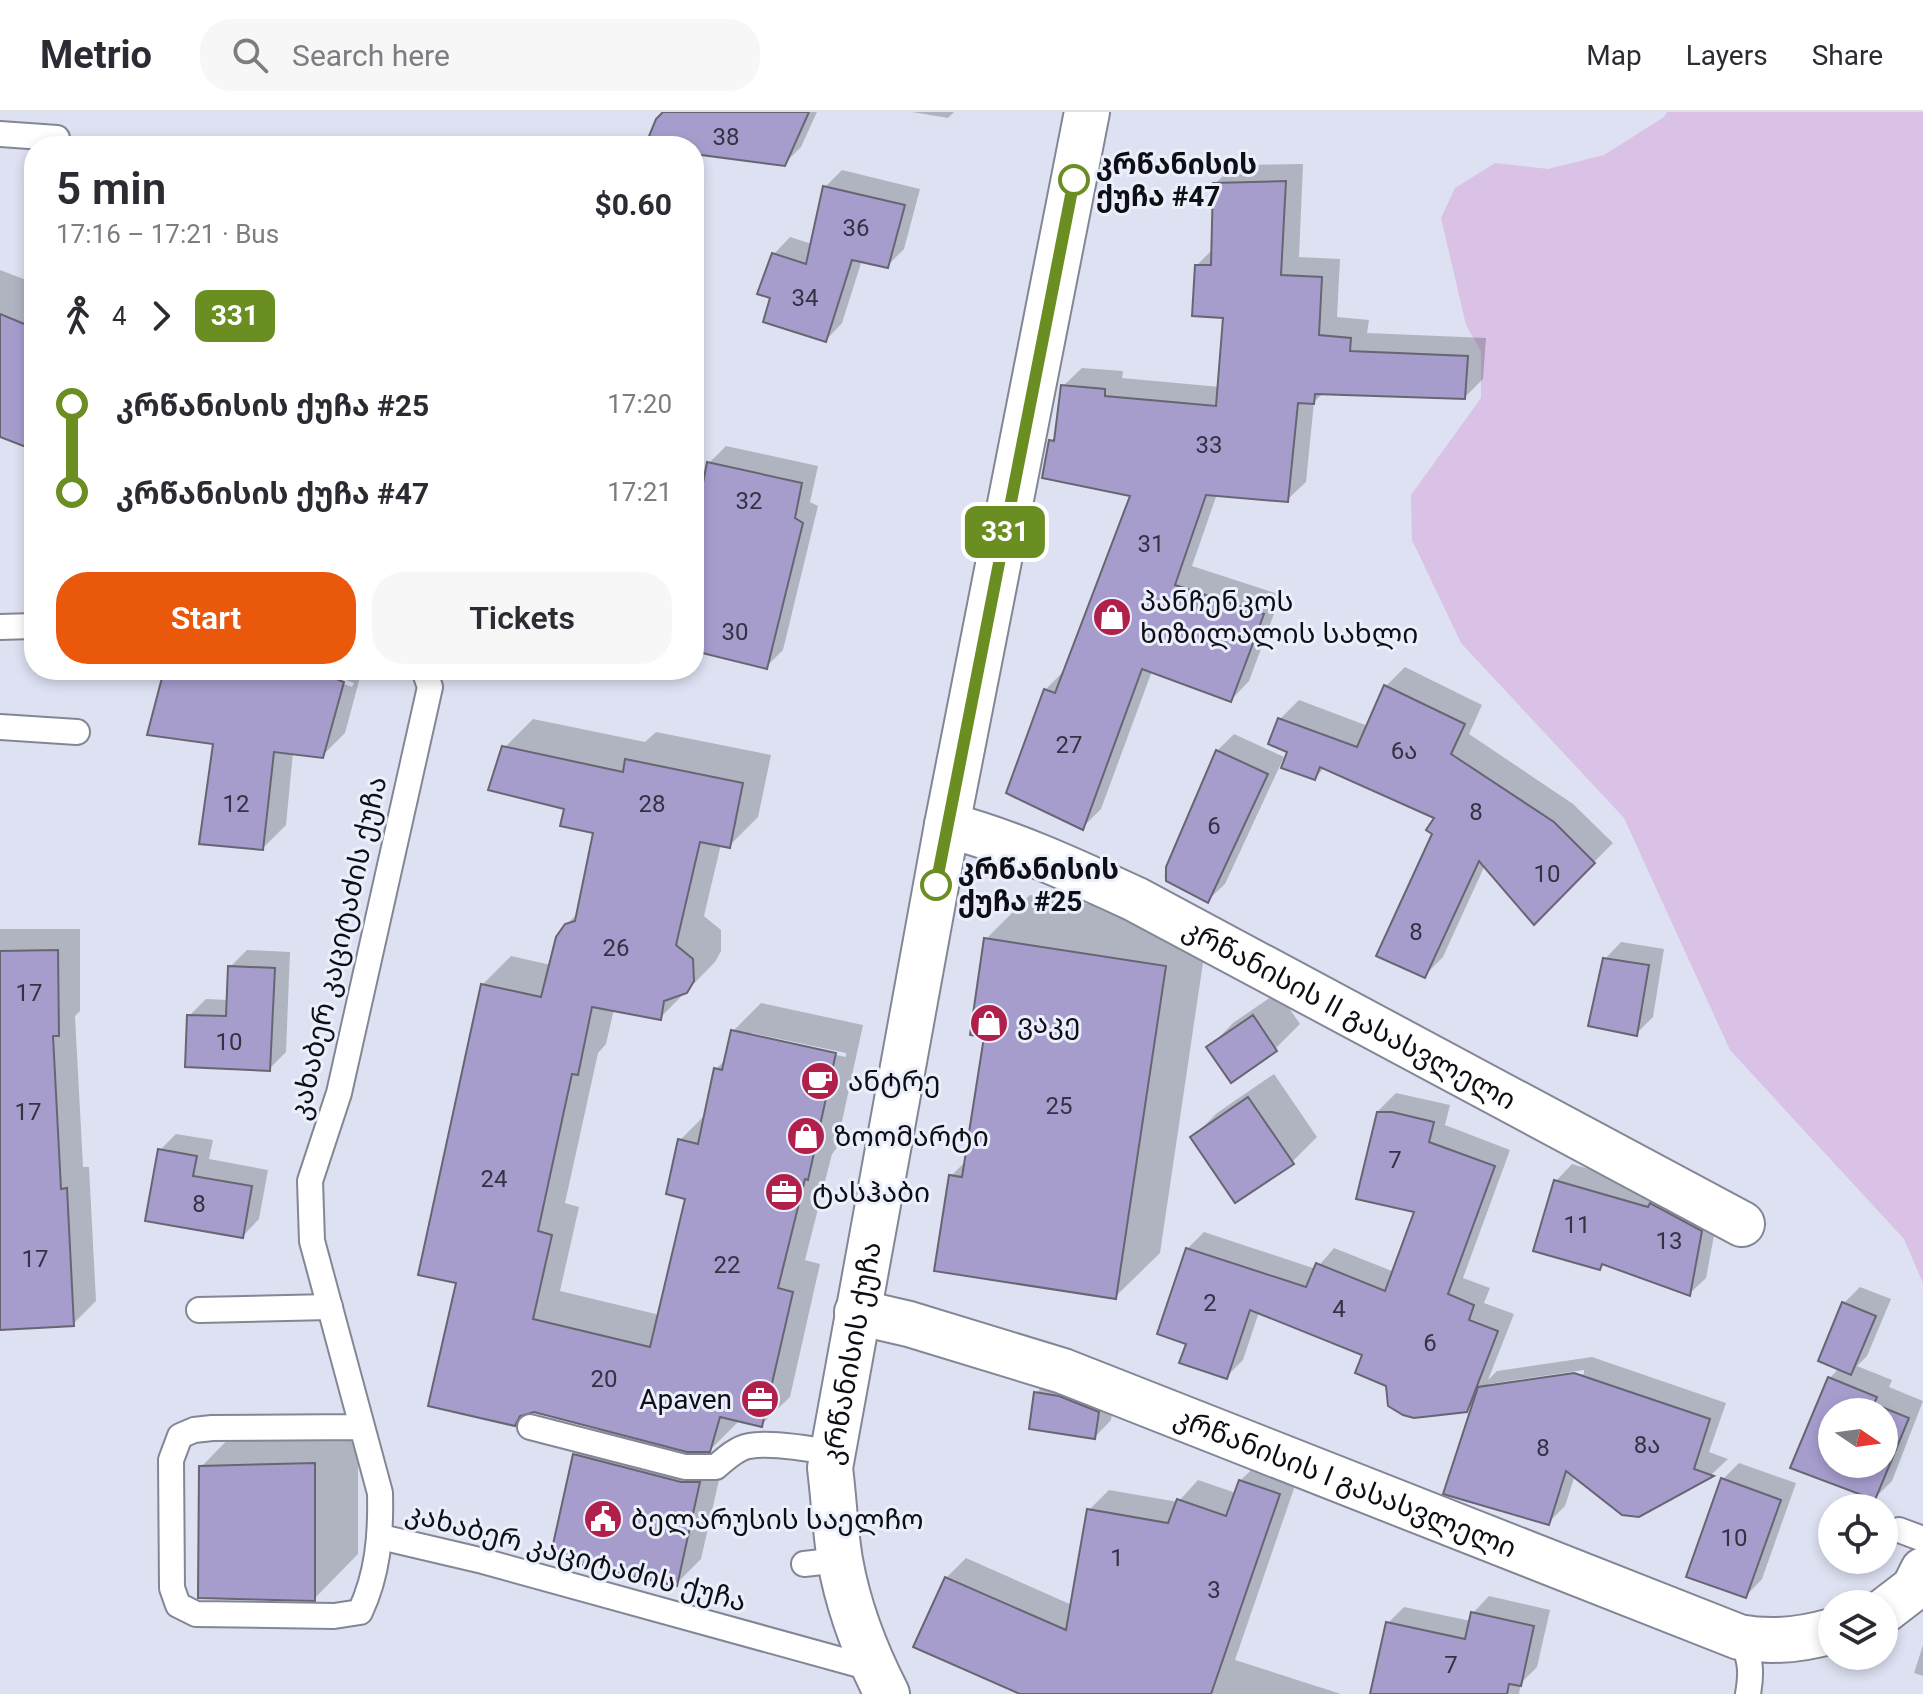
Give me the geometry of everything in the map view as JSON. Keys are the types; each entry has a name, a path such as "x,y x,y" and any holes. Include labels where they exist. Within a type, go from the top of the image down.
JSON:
{"street":[{"name":"კრწანისის ქუჩა","path":"880,1682 846,1589 822,1562 830,1468 947,825 1087,112"},
{"name":"კრწანისის II გასასვლელი","path":"947,825 994,839 1074,870 1135,899 1742,1224"},
{"name":"კრწანისის I გასასვლელი","path":"857,1312 909,1324 1063,1371 1739,1637 1762,1642 1818,1634"},
{"path":"1898,1600 1914,1588 1923,1570"}],"lane":[{"path":"0,134 28,136"},
{"path":"0,627 24,626"},
{"name":"კახაბერ კაციტაძის ქუჩა","path":"428,680 430,687 339,1093 310,1181 312,1241 380,1493 381,1537 479,1560 880,1682"},
{"path":"0,727 77,732"},
{"path":"199,1310 330,1307"},
{"path":"362,1427 212,1428 194,1430 180,1436 171,1460 172,1588 178,1605 196,1614 334,1616 360,1612 371,1590 381,1537"},
{"path":"530,1427 685,1467 716,1467 748,1445 833,1453"},
{"path":"1899,1530 1923,1539"},
{"path":"1739,1637 1748,1653 1752,1672 1748,1694"}],"shaded area":[{"path":"1667,112 1923,112 1923,1283 1904,1239 1730,1050 1624,818 1461,643 1412,540 1411,495 1481,398 1481,351 1466,325 1441,218 1455,188 1495,163 1548,169 1604,155 1664,117"}],"building":[{"path":"663,112 809,112 785,166 704,155 704,136 649,136 656,119"},
{"path":"1286,181 1281,275 1322,277 1319,335 1351,338 1350,351 1468,356 1465,399 1315,394 1314,404 1298,403 1288,502 1206,495 1175,585 1264,614 1231,702 1142,669 1083,830 1006,793 1044,689 1055,693 1130,496 1042,478 1049,440 1054,441 1061,385 1105,389 1105,396 1216,406 1223,318 1192,316 1195,265 1211,265 1213,183"},
{"path":"823,186 905,205 888,268 852,260 826,342 763,322 770,298 757,294 772,253 806,264"},
{"path":"0,314 24,324 24,446 0,437"},
{"path":"707,462 802,483 795,518 803,523 767,669 704,653 704,477"},
{"path":"161,680 344,682 323,758 274,752 263,850 199,844 213,744 147,735"},
{"path":"1384,685 1465,724 1451,754 1554,822 1595,863 1534,925 1479,861 1425,978 1376,956 1432,834 1426,830 1434,818 1320,767 1315,780 1281,768 1287,752 1268,744 1278,718 1357,747"},
{"path":"502,746 623,772 625,759 743,783 730,848 700,842 676,945 693,959 694,981 687,993 664,1001 661,1020 592,1007 578,1075 572,1074 538,1231 552,1235 533,1319 650,1347 685,1199 666,1194 678,1139 698,1144 714,1068 722,1070 731,1030 836,1053 808,1180 805,1179 778,1288 793,1292 762,1427 720,1417 710,1452 687,1452 534,1412 520,1416 515,1426 428,1406 456,1283 418,1275 481,984 541,997 556,937 565,924 575,921 593,833 560,826 564,809 488,790"},
{"path":"1216,750 1268,774 1208,903 1166,881 1166,867"},
{"path":"984,938 1166,966 1116,1299 934,1271 949,1175 962,1177 984,1037 970,1035"},
{"path":"58,950 59,1036 53,1036 61,1189 67,1188 74,1326 0,1330 0,951"},
{"path":"1603,958 1649,965 1637,1036 1588,1026"},
{"path":"228,966 275,968 270,1071 185,1067 187,1015 226,1016"},
{"path":"1253,1015 1277,1051 1231,1083 1206,1047"},
{"path":"1248,1097 1294,1164 1235,1203 1190,1137"},
{"path":"1377,1112 1392,1112 1434,1122 1429,1142 1495,1166 1448,1294 1474,1305 1469,1320 1498,1331 1467,1412 1414,1418 1403,1415 1388,1406 1386,1386 1355,1373 1362,1355 1250,1310 1227,1379 1179,1363 1186,1344 1157,1334 1186,1248 1306,1287 1316,1263 1385,1291 1414,1212 1356,1199"},
{"path":"158,1149 197,1156 193,1176 252,1186 243,1238 145,1221"},
{"path":"1554,1180 1648,1207 1650,1203 1702,1231 1690,1296 1602,1264 1600,1270 1533,1251"},
{"path":"1842,1302 1876,1316 1851,1375 1818,1361"},
{"path":"1574,1373 1710,1419 1694,1469 1714,1476 1639,1517 1622,1515 1566,1471 1549,1525 1443,1494 1478,1387"},
{"path":"1828,1377 1877,1398 1819,1398"},
{"path":"1034,1392 1059,1396 1099,1412 1095,1439 1029,1429"},
{"path":"1818,1401 1818,1478 1884,1478 1877,1494 1859,1494 1790,1468"},
{"path":"1898,1414 1909,1418 1898,1445"},
{"path":"573,1454 681,1482 700,1482 677,1586 550,1558"},
{"path":"315,1463 315,1601 198,1598 199,1466"},
{"path":"1721,1478 1781,1500 1746,1598 1686,1577"},
{"path":"1239,1480 1280,1494 1211,1694 1020,1694 913,1647 945,1577 1066,1630 1087,1509 1168,1523 1177,1499 1226,1516"},
{"path":"1471,1612 1534,1626 1521,1686 1509,1684 1507,1694 1370,1694 1386,1622 1465,1639"}],"bus line":[{"name":"331","path":"936,885 1074,180"}],"place":[{"name":"კრწანისის ქუჩა #47","path":"1074,180"},
{"name":"პანჩენკოს ხიზილალის სახლი","path":"1112,617"},
{"name":"კრწანისის ქუჩა #25","path":"936,885"},
{"name":"ვაკე","path":"989,1023"},
{"name":"ანტრე","path":"820,1081"},
{"name":"ზოომარტი","path":"806,1136"},
{"name":"ტასჰაბი","path":"784,1192"},
{"name":"Apaven","path":"760,1399"},
{"name":"ბელარუსის საელჩო","path":"603,1519"}]}
